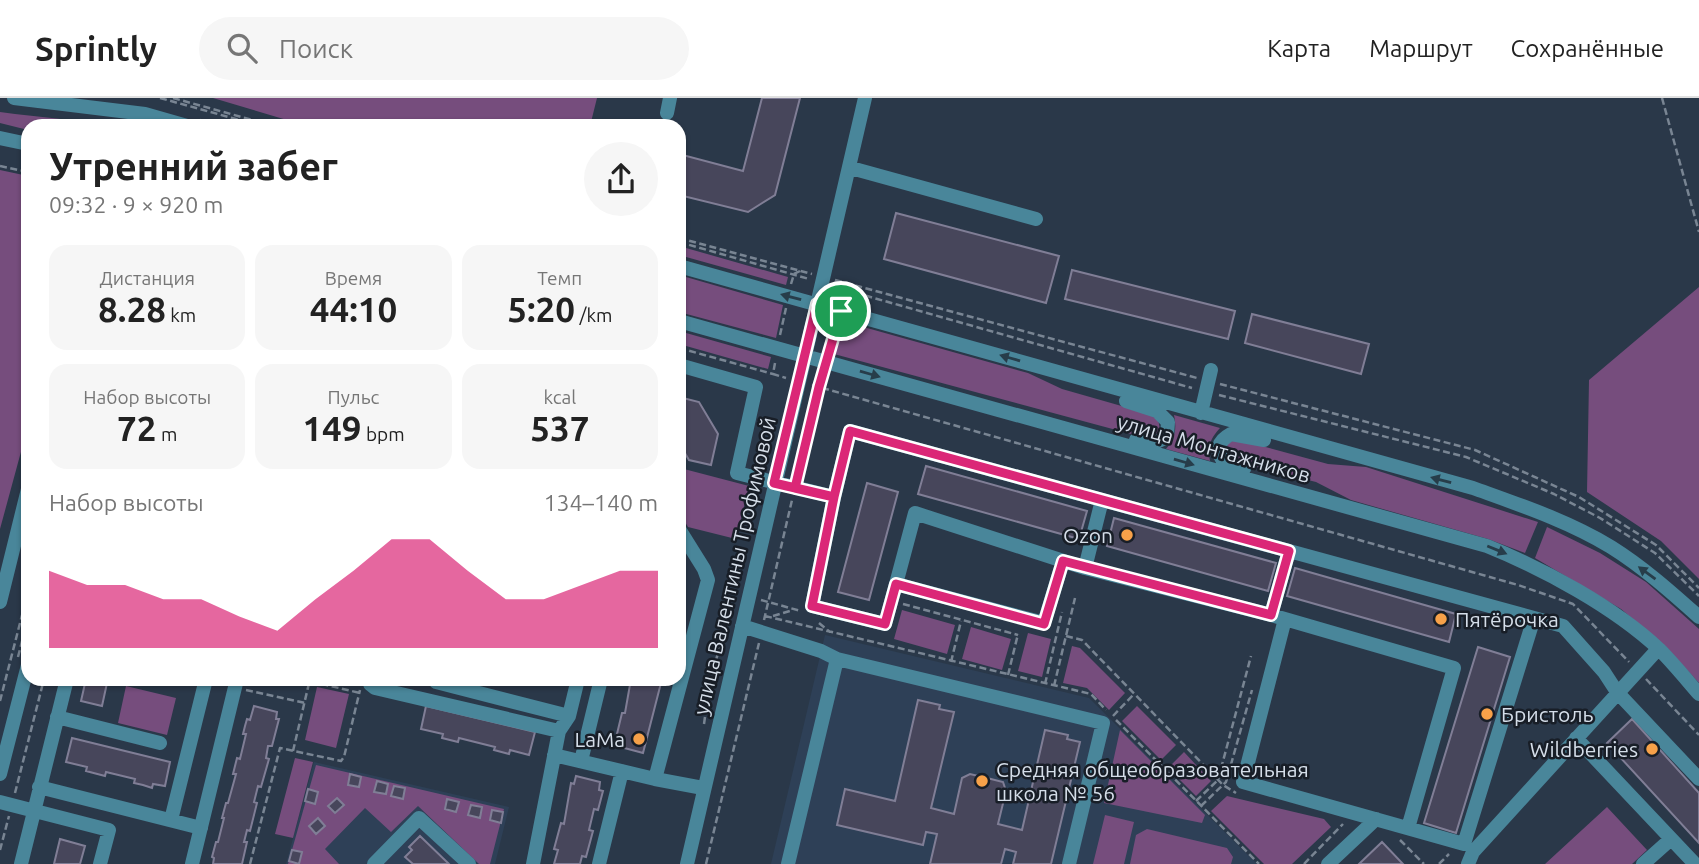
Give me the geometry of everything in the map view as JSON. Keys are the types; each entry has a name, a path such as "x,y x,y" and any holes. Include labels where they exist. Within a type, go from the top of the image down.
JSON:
{"street":[{"path":"14,98 145,114 162,119"},
{"path":"667,113 670,98"},
{"name":"улица Валентины Трофимовой","path":"687,864 774,483 851,169 865,98"},
{"path":"0,138 21,142"},
{"path":"851,169 1036,219"},
{"name":"улица Монтажников","path":"686,268 1473,488 1546,515 1611,547 1667,588 1699,617"},
{"name":"улица Монтажников","path":"686,323 1487,546 1527,563 1607,610 1658,649 1699,694"},
{"path":"686,367 756,387 737,473 834,497"},
{"path":"1052,370 1090,390 1157,411 1168,422 1169,429 1162,440 1149,443 1097,430 1066,428"},
{"path":"1201,413 1211,370"},
{"path":"1408,828 1454,668 1278,617 1085,568 915,513 885,624 812,606 850,431 1563,626 1604,672 1617,692 1699,779"},
{"path":"1320,500 1297,484 1224,462 1218,449 1220,442 1231,434 1238,434 1302,449 1335,450"},
{"path":"1085,568 1102,500"},
{"path":"0,602 21,517"},
{"path":"686,540 708,580 686,663"},
{"path":"1289,551 1278,617 1243,782 1408,828 1468,853"},
{"path":"896,584 1044,624 1063,561"},
{"path":"1468,853 1534,618"},
{"path":"742,626 821,651 837,659 1103,723 1069,864"},
{"path":"1468,853 1658,649"},
{"path":"788,864 837,659"},
{"path":"0,774 23,686"},
{"path":"21,864 65,686"},
{"path":"171,820 204,686"},
{"path":"192,864 235,686"},
{"path":"372,686 559,731"},
{"path":"452,686 569,716"},
{"path":"533,864 559,731 569,716 576,686"},
{"path":"582,761 599,686"},
{"path":"655,779 680,686"},
{"path":"57,717 160,743"},
{"path":"1576,738 1695,864"},
{"path":"554,755 704,788"},
{"path":"599,864 622,771"},
{"path":"39,787 201,828"},
{"path":"6,804 109,830 100,864"},
{"path":"374,864 419,818 469,864"},
{"path":"1328,864 1376,819"},
{"path":"1643,864 1671,839"}],"path":[{"path":"160,98 236,119"},
{"path":"173,98 249,119"},
{"path":"1662,98 1699,232"},
{"path":"0,166 21,170"},
{"path":"706,864 819,387 849,284"},
{"path":"686,350 773,374"},
{"path":"819,387 1518,585 1573,604 1699,735"},
{"path":"1054,686 1075,598"},
{"path":"893,601 1017,635"},
{"path":"1045,684 1063,608"},
{"path":"769,617 795,610"},
{"path":"0,701 21,619"},
{"path":"816,620 831,633"},
{"path":"951,662 961,620"},
{"path":"1008,675 1020,624"},
{"path":"1066,636 1082,640 1217,780 1230,792 1243,795"},
{"path":"1196,801 1217,780 1251,656"},
{"path":"1201,806 1226,782 1254,683"},
{"path":"0,850 6,804 42,686"},
{"path":"246,686 304,703"},
{"path":"293,751 308,686"},
{"path":"333,686 360,693"},
{"path":"250,864 280,748 341,761 363,686"},
{"path":"1112,716 1134,694"},
{"path":"1304,864 1345,824 1336,820"},
{"path":"1393,833 1424,864"},
{"path":"1439,864 1449,855"}],"shaded area":[{"path":"213,98 597,98 592,119 284,119"},
{"path":"0,112 62,119 21,119 21,128 0,123"},
{"path":"0,170 21,174 21,452 0,529"},
{"path":"686,248 788,277 786,285 686,257"},
{"path":"686,277 783,305 776,338 686,314"},
{"path":"1699,287 1699,579 1661,541 1587,492 1589,380"},
{"path":"842,321 1028,373 1062,389 1153,415 1158,418 1160,430 1153,437 1146,438 834,354"},
{"path":"686,333 771,357 768,369 686,346"},
{"path":"1174,415 1220,428 1210,443 1210,461 1166,449 1174,433"},
{"path":"1236,439 1328,464 1366,467 1538,522 1525,553 1488,539 1351,500 1316,482 1232,461 1226,457 1223,446"},
{"path":"686,470 749,486 736,539 688,527"},
{"path":"1547,527 1600,553 1646,582 1699,629 1699,683 1667,648 1621,609 1535,558"},
{"path":"902,610 955,625 947,654 894,639"},
{"path":"971,627 1011,639 1002,670 962,659"},
{"path":"1028,633 1051,639 1042,677 1018,671"},
{"name":"Средняя общеобразовательная школа № 56","path":"825,635 1089,698 1257,864 771,864"},
{"path":"1072,646 1080,648 1125,693 1109,710 1087,688 1063,683"},
{"path":"126,686 176,698 167,735 118,723"},
{"path":"317,687 349,694 336,748 305,740"},
{"path":"1137,706 1176,745 1161,760 1122,721"},
{"path":"1120,730 1205,815 1202,823 1104,803"},
{"path":"1184,752 1211,781 1196,796 1168,768"},
{"path":"295,758 313,762 293,838 275,834"},
{"path":"314,762 509,807 495,864 286,864"},
{"path":"316,765 504,809 490,864 479,864 418,806 391,832 365,808 325,849 339,864 288,864"},
{"path":"1227,796 1324,819 1331,827 1292,864 1264,864 1211,811"},
{"path":"1607,807 1647,850 1632,864 1545,864"},
{"path":"1105,815 1134,822 1124,864 1093,864"},
{"path":"1147,829 1227,848 1233,857 1231,864 1130,864 1136,835"}],"building":[{"path":"762,98 800,98 775,195 748,212 686,197 686,156 743,171"},
{"path":"896,213 1059,256 1046,303 884,259"},
{"path":"1072,270 1235,311 1228,339 1065,299"},
{"path":"1252,314 1369,344 1361,374 1245,343"},
{"path":"686,399 699,402 718,434 711,465 689,460 686,455"},
{"path":"926,466 1087,511 1079,539 918,494"},
{"path":"867,483 898,492 869,600 838,592"},
{"path":"1114,518 1276,563 1268,591 1107,546"},
{"path":"1295,568 1456,614 1449,642 1287,596"},
{"path":"1478,647 1510,657 1456,833 1424,823"},
{"path":"84,686 106,686 102,706 81,701"},
{"path":"630,686 660,686 643,753 617,746 619,739 616,738 622,713 625,713"},
{"name":"Средняя общеобразовательная школа № 56","path":"918,700 940,705 939,709 954,712 931,808 954,814 962,778 970,774 1003,782 1006,791 998,824 1022,830 1045,730 1068,735 1067,739 1080,742 1051,864 1013,864 1016,852 1005,849 1001,864 930,864 937,834 926,832 923,845 837,825 845,789 895,801"},
{"path":"254,706 277,712 276,719 279,719 272,746 268,746 266,758 269,759 261,787 258,786 250,831 247,830 244,842 247,842 242,864 213,864 212,857 236,774 233,774 237,758 240,759 246,734 243,734 245,726"},
{"path":"426,706 535,732 529,755 510,750 509,754 494,750 495,747 459,738 458,742 442,738 443,734 421,729"},
{"path":"1632,719 1699,793 1699,843 1607,743"},
{"path":"72,738 170,762 165,786 153,784 152,788 134,783 135,779 106,772 105,776 86,771 87,767 66,762"},
{"path":"350,774 361,777 359,787 348,785"},
{"path":"576,776 600,782 599,790 603,791 598,810 594,809 589,830 593,831 586,857 582,856 580,864 554,864 558,850 554,849 561,823 564,824 571,783 574,784"},
{"path":"377,781 388,784 386,794 374,792"},
{"path":"394,786 405,788 403,799 391,796"},
{"path":"308,789 318,792 315,804 305,801"},
{"path":"337,798 344,805 335,813 328,806"},
{"path":"447,799 459,802 456,812 445,809"},
{"path":"471,805 482,807 480,818 468,815"},
{"path":"492,810 503,812 501,823 490,820"},
{"path":"318,818 325,826 316,834 309,826"},
{"path":"420,836 449,864 413,864 405,857 412,850 409,847"},
{"path":"60,839 85,846 80,864 54,864"},
{"path":"1382,842 1403,864 1359,864"},
{"path":"292,850 302,852 299,864 289,861"}],"place":[{"name":"Ozon","path":"1127,535"},
{"name":"Пятёрочка","path":"1441,619"},
{"name":"Бристоль","path":"1487,714"},
{"name":"LaMa","path":"639,739"},
{"name":"Wildberries","path":"1652,749"},
{"name":"Средняя общеобразовательная школа № 56","path":"982,781"}],"route":[{"path":"841,311 817,304 774,483 795,488 834,497 812,606 885,624 896,584 1044,624 1063,561 1271,615 1289,551 850,431 834,497 795,488 819,387 841,311"}]}
